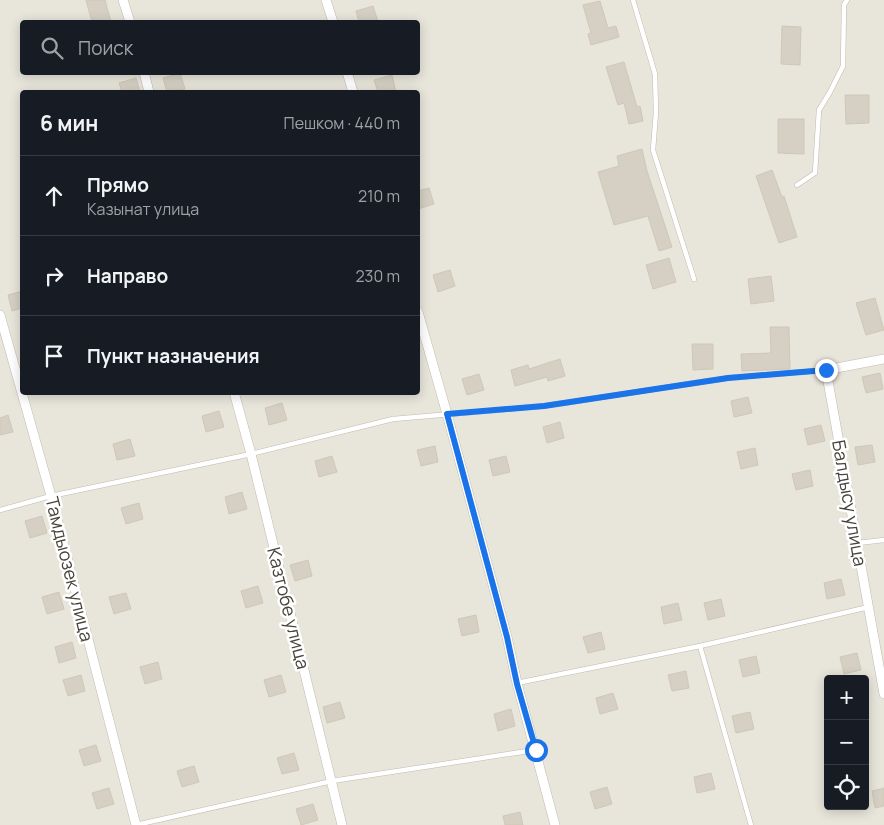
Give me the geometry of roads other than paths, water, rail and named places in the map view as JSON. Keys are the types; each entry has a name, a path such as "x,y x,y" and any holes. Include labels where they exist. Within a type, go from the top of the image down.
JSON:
{"street":[{"path":"123,0 129,20"},
{"path":"326,0 332,20"},
{"path":"145,75 148,90"},
{"path":"348,75 352,90"},
{"name":"Тамдыозек улица","path":"0,315 20,386"},
{"path":"420,319 507,637 517,684 555,825"},
{"path":"826,370 884,359"},
{"name":"Балдысу улица","path":"826,370 884,694"},
{"name":"Тамдыозек улица","path":"23,395 51,496 136,825"},
{"name":"Казтобе улица","path":"235,395 342,825"}],"lane":[{"path":"633,0 655,74 656,112 653,150 694,279"},
{"path":"797,185 815,173 819,110 843,66 844,5 847,0"},
{"path":"0,510 51,496 251,454 393,420 544,406 728,378 826,370"},
{"path":"858,543 884,540"},
{"path":"517,684 700,646 869,607"},
{"path":"700,646 751,825"},
{"path":"136,825 332,781 536,750"}]}
